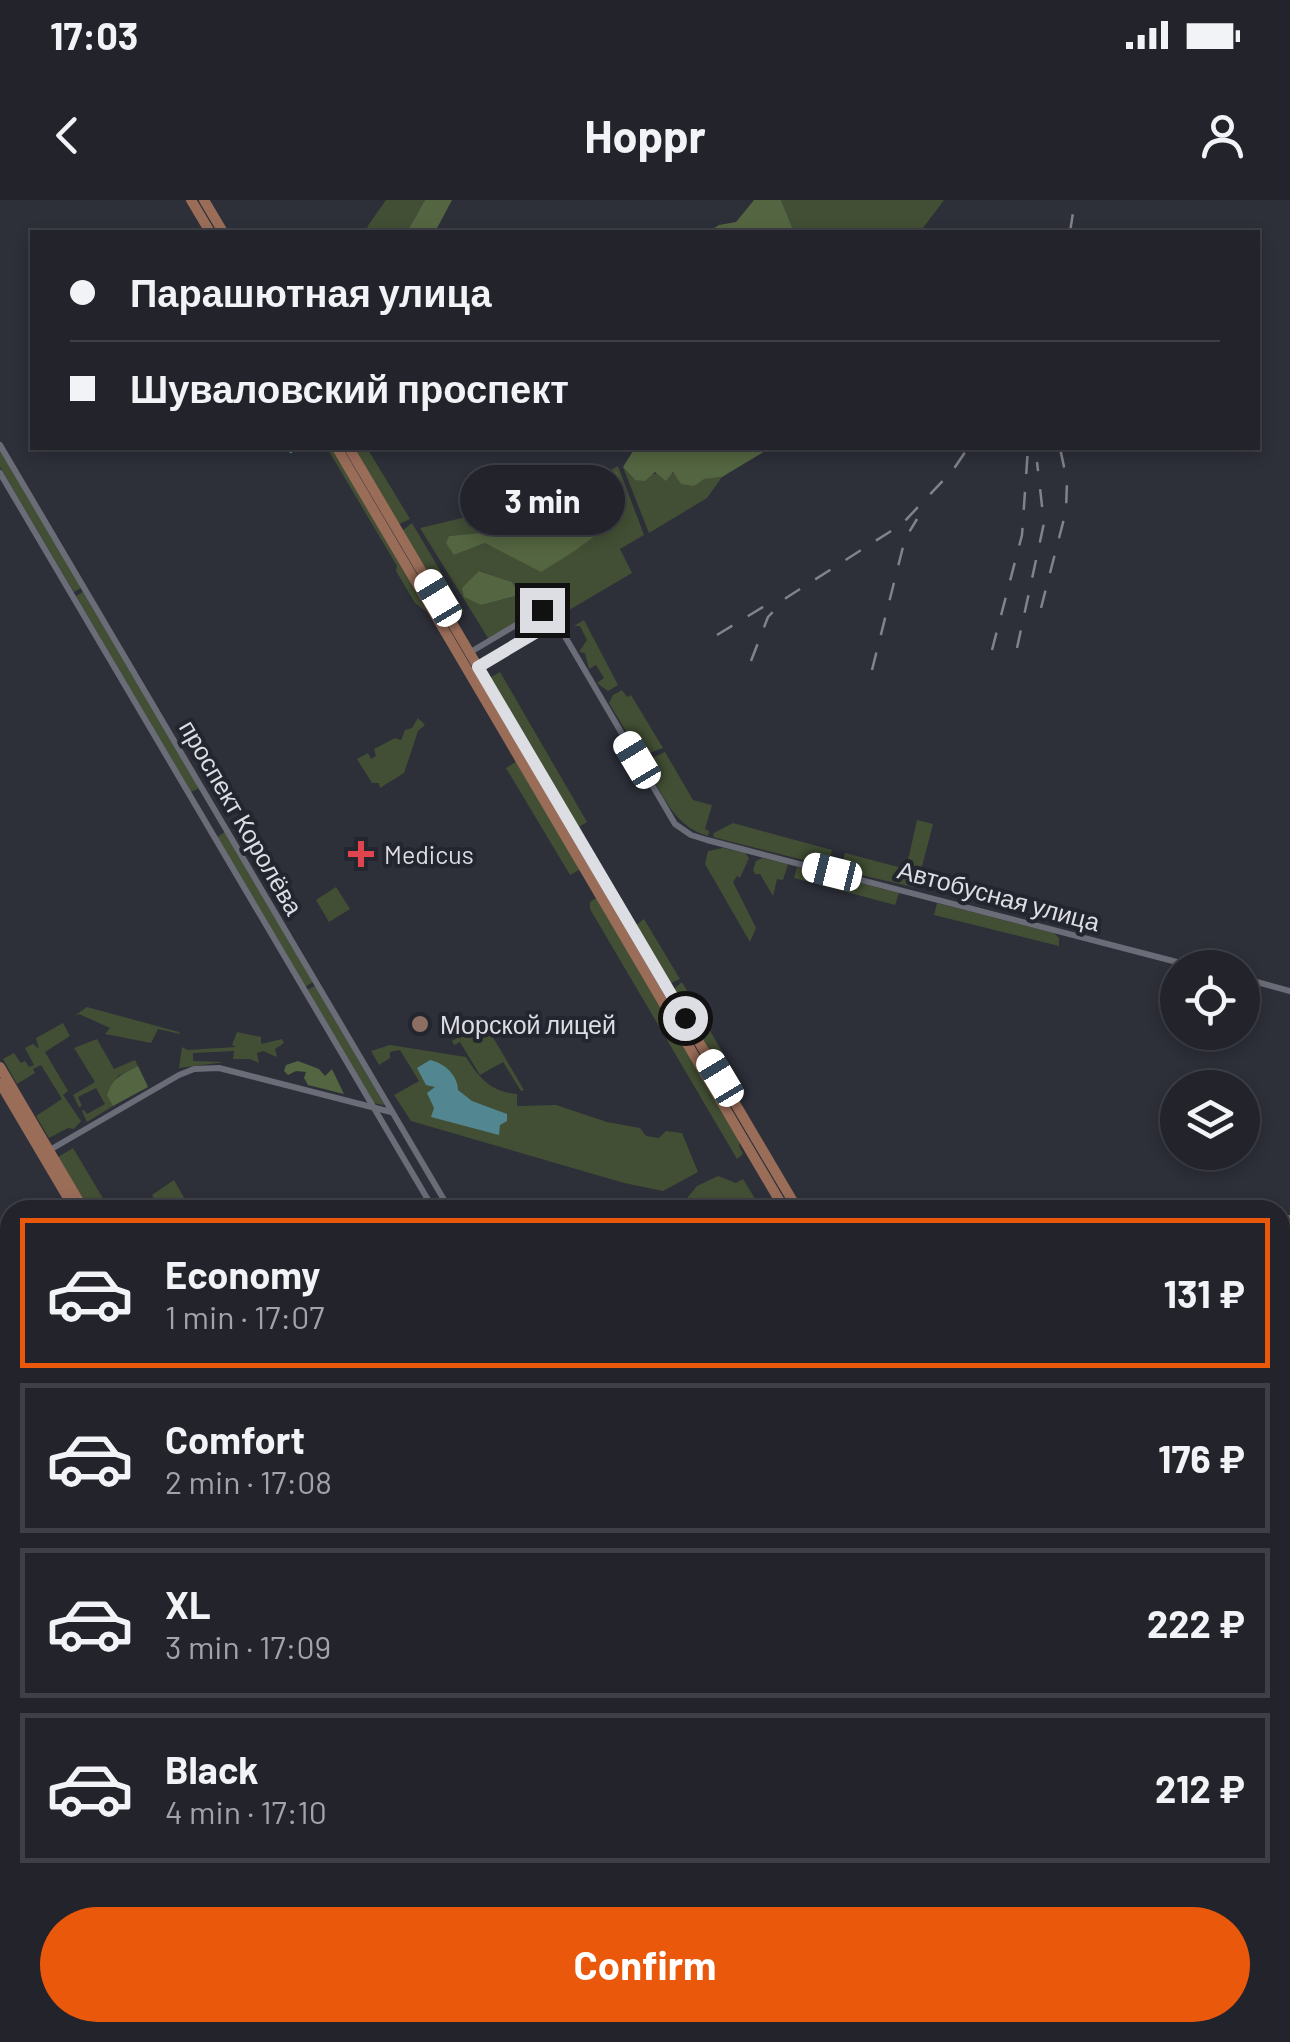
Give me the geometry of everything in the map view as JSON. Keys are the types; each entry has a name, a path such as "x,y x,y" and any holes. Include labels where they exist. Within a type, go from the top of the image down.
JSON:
{"main road":[{"path":"192,200 209,230"},
{"path":"204,200 222,230"},
{"path":"338,450 792,1200"},
{"path":"350,450 433,601"},
{"path":"474,670 779,1200"},
{"path":"0,1067 70,1200"},
{"path":"0,1083 77,1200"}],"street":[{"name":"проспект Королёва","path":"0,445 444,1200"},
{"name":"проспект Королёва","path":"0,473 428,1200"},
{"path":"465,655 542,610 550,611 558,619 562,632"},
{"path":"474,670 545,627 551,620 550,611"},
{"path":"515,626 514,636 524,640"},
{"path":"545,627 562,632"},
{"name":"Автобусная улица","path":"562,632 675,824 691,835 1160,958"},
{"path":"212,834 225,827"},
{"path":"1260,983 1290,991"},
{"path":"46,1152 194,1069 226,1070 391,1112"}],"green space":[{"path":"386,200 425,200 408,230 367,227"},
{"path":"425,200 452,200 436,230 408,230"},
{"path":"754,200 781,200 793,230 711,230 736,222"},
{"path":"781,200 944,200 922,230 793,230"},
{"path":"0,450 81,588 74,592 0,467"},
{"path":"328,450 333,450 427,612 415,603 396,571 397,566"},
{"path":"354,450 368,450 410,519 399,524"},
{"path":"634,450 767,450 722,477 704,479 694,486 681,484 673,472 666,481 655,472 645,481 635,480 623,467"},
{"path":"618,466 644,535 620,549 632,573 559,616 547,605 488,638 420,528 567,493","holes":["615,472 624,484 615,492 615,502 626,513 522,560 485,543 454,555 449,536 479,533 485,522 525,517 569,505","480,571 512,582 520,595 481,605 465,592"]},
{"path":"623,467 635,480 658,473 722,477 707,498 649,533"},
{"path":"616,471 624,485 615,492 615,502 626,513 541,572 485,543 454,555 446,543 449,536 479,533 485,522 541,514 569,505"},
{"path":"412,523 464,611 456,616 402,531"},
{"path":"479,571 512,582 520,595 481,605 464,597 462,588"},
{"path":"83,592 199,788 191,792 76,596"},
{"path":"584,620 618,685 608,691 597,683 604,678 596,665 589,669 585,653 579,652 587,640 580,626 574,626"},
{"path":"500,672 587,822 579,827 490,678"},
{"path":"622,690 627,697 631,695 663,748 641,756 609,703"},
{"path":"418,718 425,725 418,731 404,773 380,788 379,783 372,783 357,759 368,753 371,759 376,756 374,749 395,738 401,740"},
{"path":"665,752 693,800 712,805 705,829 708,836 677,816 645,764"},
{"path":"517,761 576,861 579,870 570,875 506,768"},
{"path":"917,820 933,824 918,882 913,887 841,868 845,853 906,869"},
{"path":"733,823 832,850 827,866 713,837"},
{"path":"225,832 313,982 305,987 217,837"},
{"path":"723,848 745,853 749,858 740,878 737,876 733,882 756,928 750,942 705,864 708,851"},
{"path":"762,858 788,864 783,880 777,879 773,896 760,874 753,870"},
{"path":"797,867 899,893 895,905 794,878"},
{"path":"336,887 350,909 329,922 316,900"},
{"path":"596,898 740,1140 743,1154 737,1159 590,909 590,902"},
{"path":"937,903 1054,933 1059,946 934,915"},
{"path":"644,919 680,979 669,984 635,926"},
{"path":"682,982 732,1069 724,1074 673,990"},
{"path":"315,986 383,1105 374,1103 307,990"},
{"path":"87,1007 180,1034 158,1029 151,1043 105,1034 110,1028 79,1014 74,1016"},
{"path":"484,1022 524,1090 503,1062 480,1075 460,1042 454,1045 452,1041"},
{"path":"63,1023 70,1036 45,1052 68,1091 63,1095 81,1121 74,1129 49,1138 36,1116 62,1099 41,1065 17,1084 3,1059 14,1053 21,1063 34,1065 25,1048 33,1044 39,1049 36,1038"},
{"path":"237,1032 261,1037 261,1044 282,1039 284,1043 275,1049 277,1057 263,1051 257,1053 259,1063 233,1059 234,1051 193,1053 193,1061 225,1062 179,1068 182,1047 236,1047 232,1045"},
{"path":"97,1039 114,1069 135,1060 138,1066 118,1076 107,1096 113,1106 87,1122 82,1111 87,1114 105,1104 96,1088 78,1097 82,1106 79,1107 73,1095 95,1082 74,1048"},
{"path":"390,1045 466,1057 487,1083 517,1094 517,1106 556,1105 640,1128 646,1136 659,1138 666,1131 682,1133 698,1172 663,1191 411,1121 394,1095 419,1081 400,1050 390,1052 390,1058 379,1065 371,1051"},
{"path":"298,1061 319,1069 325,1076 332,1069 344,1094 308,1085 306,1072 288,1075 284,1071 286,1065"},
{"path":"138,1066 148,1087 113,1106 107,1096 112,1085"},
{"path":"73,1148 104,1200 83,1200 58,1157"},
{"path":"718,1176 736,1183 743,1179 756,1200 685,1200 697,1186"},
{"path":"174,1180 185,1200 155,1200 152,1195"}],"water":[{"path":"430,1060 449,1070 458,1090 472,1101 507,1114 499,1135 431,1117 434,1108 427,1093 435,1087 426,1085 417,1068"}],"railway":[{"path":"1070,230 1075,200"},
{"path":"751,661 768,617 786,598 902,524 967,450"},
{"path":"992,650 1022,535 1028,450"},
{"path":"1041,608 1066,511 1067,481 1060,450"},
{"path":"1017,648 1044,523 1037,462"},
{"path":"872,670 905,539 917,519"},
{"path":"717,635 776,599"}],"place":[{"name":"Medicus","path":"361,854"},
{"name":"Морской лицей","path":"420,1024"}],"route":[{"path":"542,610 548,609 551,616 545,627 478,667 685,1018"}]}
